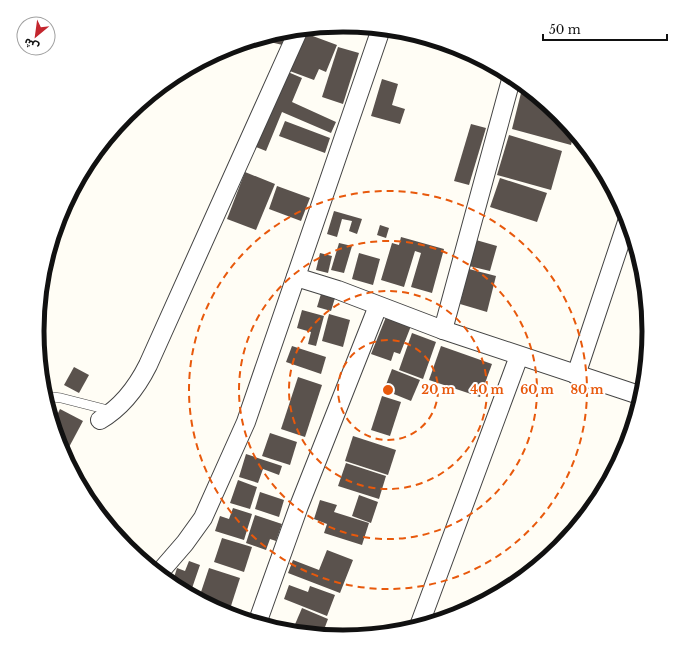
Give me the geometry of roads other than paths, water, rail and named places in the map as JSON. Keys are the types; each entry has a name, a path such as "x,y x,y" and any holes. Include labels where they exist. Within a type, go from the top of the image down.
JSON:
{"street":[{"path":"162,569 185,543 203,518 246,422 379,35"},
{"path":"106,416 130,394 142,378 296,36"},
{"path":"443,330 510,82"},
{"path":"576,374 625,229"},
{"path":"296,277 443,330 636,394"},
{"path":"260,615 299,506 378,306"},
{"path":"420,620 519,356"}],"lane":[{"path":"52,397 61,398 106,416"}]}
